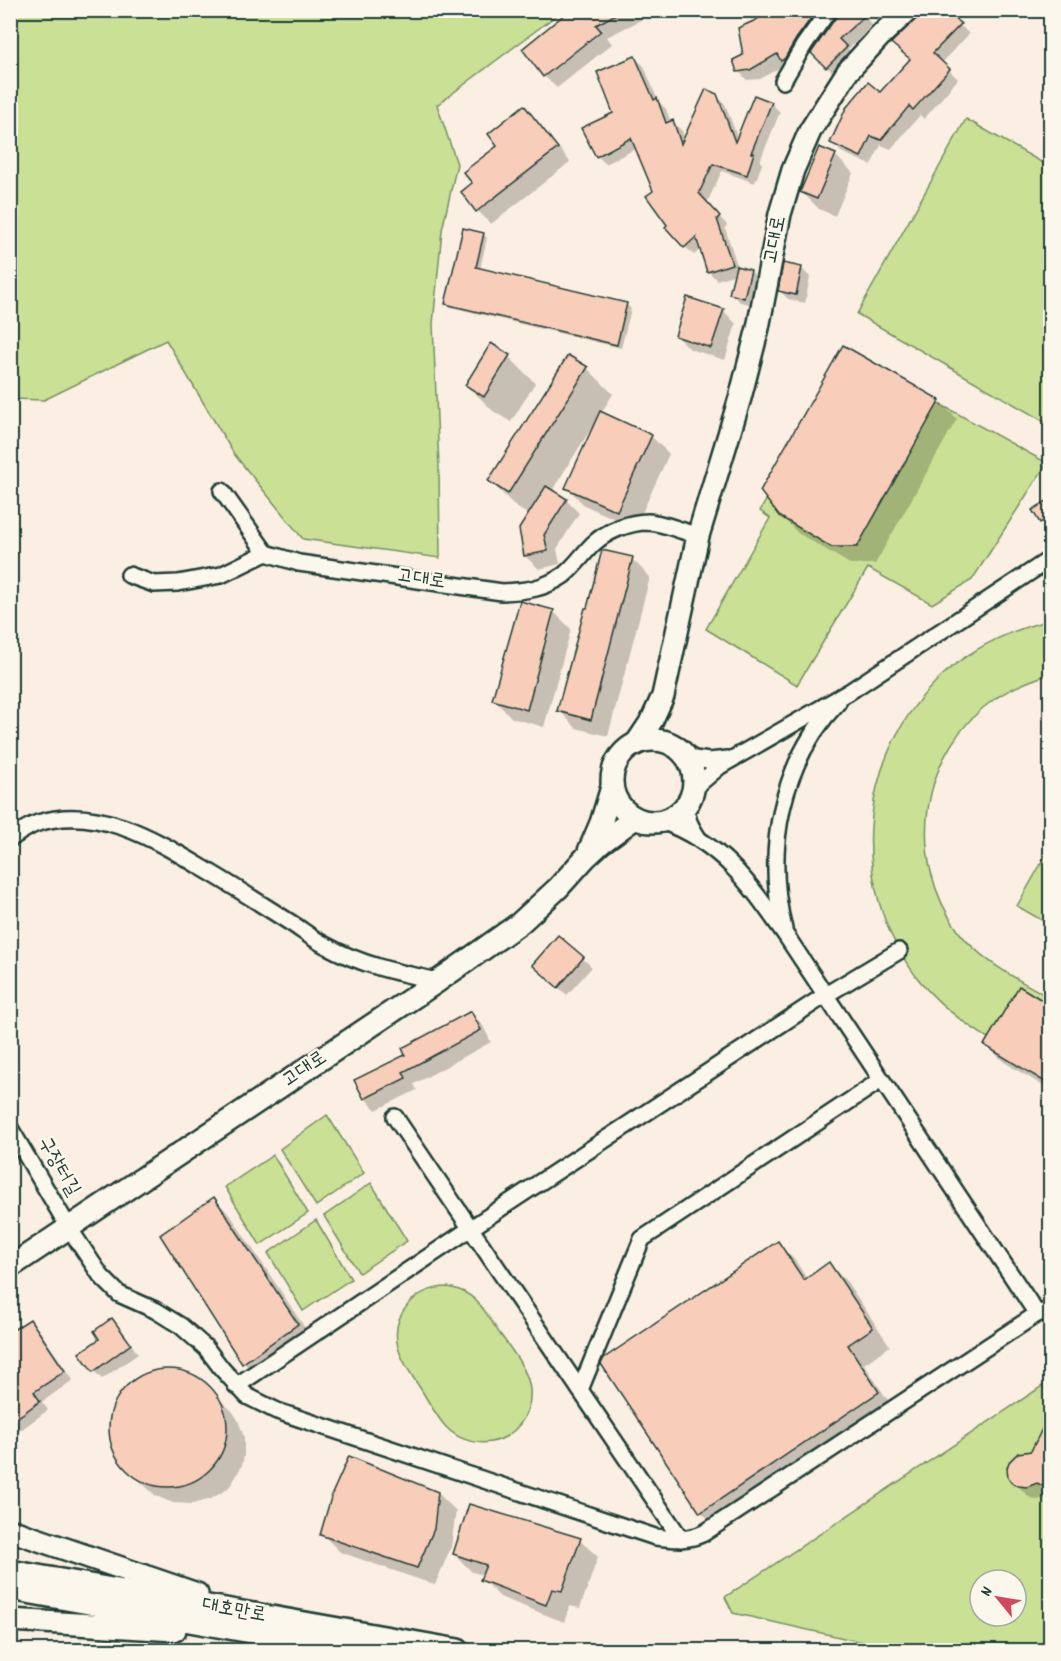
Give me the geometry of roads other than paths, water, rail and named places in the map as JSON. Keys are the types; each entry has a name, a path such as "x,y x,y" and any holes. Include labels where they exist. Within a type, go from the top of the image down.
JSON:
{"street":[{"path":"783,81 804,45 830,10"},
{"name":"고대로","path":"663,696 698,536 759,328 780,214 793,170 810,131 848,71 908,10"},
{"path":"129,575 154,584 178,583 220,574 266,553 222,491"},
{"name":"고대로","path":"266,553 299,563 502,592 526,591 546,585 579,561 594,543 619,528 651,522 698,536"},
{"path":"661,821 677,814 689,797 720,766 849,692 1050,559"},
{"path":"786,937 779,900 776,857 776,841 784,796 806,746 835,706 849,692"},
{"path":"636,744 652,720 663,696"},
{"path":"663,696 665,724 693,773 686,815 698,838"},
{"path":"586,857 601,823 612,788 614,770 619,759 636,744 654,740 680,752 710,761 736,757"},
{"path":"395,1117 681,1539 693,1538 704,1533 1044,1312 880,1080 786,937 742,875 698,838 661,821 645,821 635,818 620,806 612,788"},
{"path":"10,839 39,822 68,818 98,821 131,829 167,846 234,886 323,945 341,954 382,969 438,981"},
{"path":"586,857 635,818"},
{"name":"고대로","path":"10,1267 499,939 558,888 586,857"},
{"path":"236,1386 824,996 899,951"},
{"path":"580,1390 642,1239 880,1080"},
{"name":"구장터길","path":"10,1128 94,1268 110,1286 129,1299 169,1318 195,1337 247,1396 277,1411 655,1537 681,1539"},
{"path":"10,1530 266,1625"},
{"name":"대호만로","path":"10,1571 266,1625 353,1650"},
{"name":"대호만로","path":"10,1588 458,1650"},
{"path":"10,1620 266,1625"}]}
